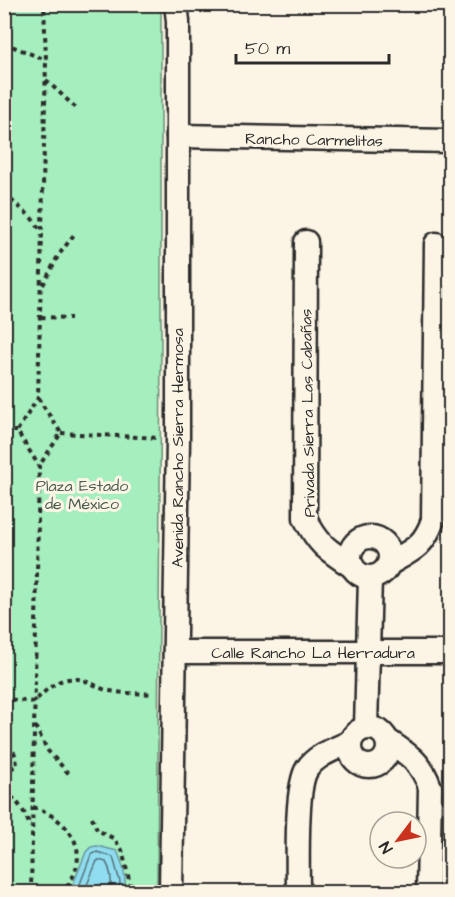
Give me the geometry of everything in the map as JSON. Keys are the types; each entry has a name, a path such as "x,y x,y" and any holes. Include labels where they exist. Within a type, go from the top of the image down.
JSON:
{"street":[{"name":"Avenida Rancho Sierra Hermosa","path":"171,892 178,439 178,21 176,4"},
{"name":"Rancho Carmelitas","path":"178,136 450,141"},
{"name":"Privada Sierra Las Cabañas","path":"306,242 305,518 314,536 324,548 350,565"},
{"path":"390,562 390,553 385,544 369,537 359,540 352,546 349,555 350,565 358,575 370,579 382,574 390,562 418,548 428,535 433,520 436,244"},
{"path":"370,579 369,653 358,735 350,751 354,760 361,765 379,764 385,757 388,748 387,740"},
{"name":"Calle Rancho La Herradura","path":"175,652 450,652"},
{"path":"298,892 300,787 306,770 315,759 358,735 378,730 387,740 411,757 425,773 430,787 428,892"}],"path":[{"path":"17,431 38,398 46,60 44,4"},
{"path":"4,43 46,60"},
{"path":"45,80 76,108"},
{"path":"4,194 30,216 43,233"},
{"path":"42,288 58,256 76,232"},
{"path":"41,317 71,318"},
{"path":"38,398 61,433"},
{"path":"4,431 17,431"},
{"path":"17,431 39,466"},
{"path":"61,433 178,439"},
{"path":"31,892 39,466 61,433"},
{"path":"34,702 51,685 69,678 87,681 103,689 125,694 174,696"},
{"path":"6,697 34,702"},
{"path":"34,723 48,751 71,776"},
{"path":"4,736 16,756 17,766 4,771"},
{"path":"4,791 21,807 32,834"},
{"path":"33,807 47,812 73,835 77,857 76,869 64,892"},
{"path":"92,817 97,830 113,838 122,850 132,892"}],"green space":[{"name":"Plaza Estado de México","path":"44,4 50,7 54,4 161,5 157,892 5,892 5,5"}],"water":[{"path":"97,846 117,851 124,871 124,892 70,892 86,852 91,847"}]}
